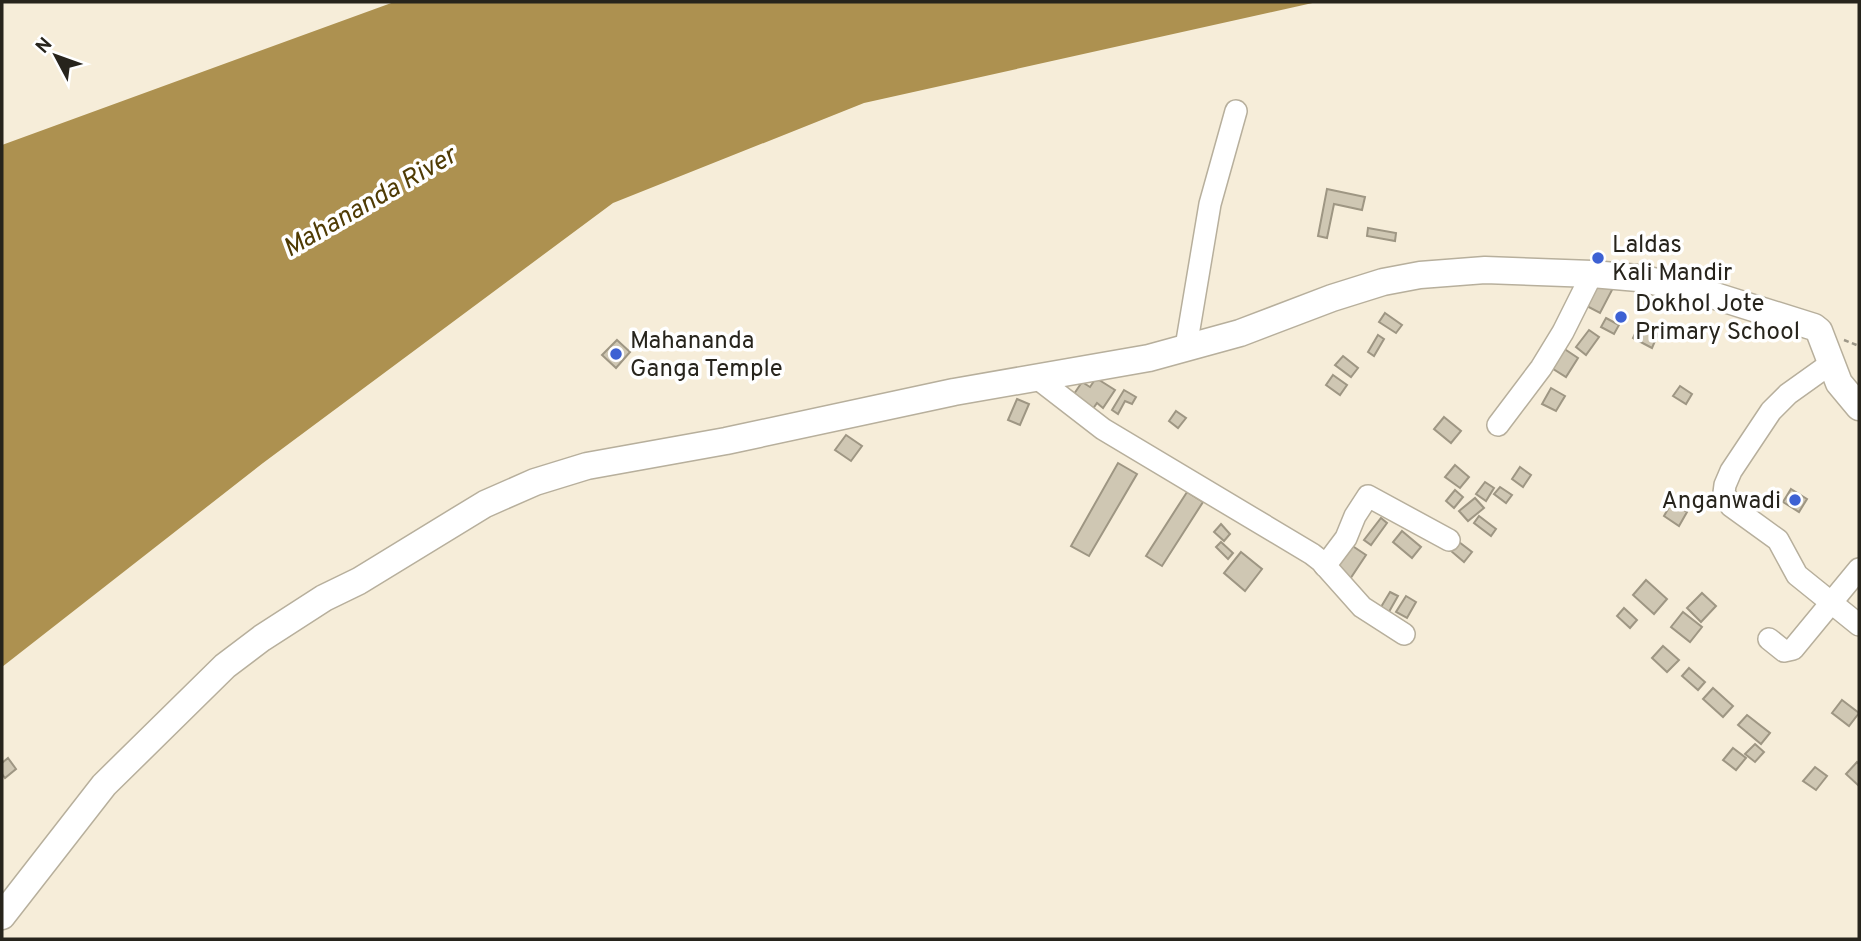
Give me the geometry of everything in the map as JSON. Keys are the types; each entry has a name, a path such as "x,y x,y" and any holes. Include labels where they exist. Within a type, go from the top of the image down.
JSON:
{"main road":[{"path":"2,916 104,785 225,666 293,617 485,504 535,482 587,466 726,441 954,392 1149,358 1240,333 1383,282 1420,275 1485,270 1592,274 1666,282 1814,327 1819,331 1839,383 1859,407"}],"street":[{"path":"1186,347 1210,204 1236,111"},
{"path":"1499,425 1541,368 1563,332 1592,274"},
{"path":"1830,364 1788,394 1771,411 1731,471 1724,493 1731,506 1778,540 1785,550 1792,570 1859,625"},
{"path":"1037,378 1103,429 1312,554 1362,607 1404,634"},
{"path":"1325,566 1346,538 1355,516 1368,496 1449,540"},
{"path":"1769,639 1784,650 1790,651 1859,569"}],"water":[{"name":"Mahananda River","path":"394,2 1317,2 864,103 613,203 263,463 2,667 2,145"}],"building":[{"path":"1327,189 1365,197 1362,210 1334,204 1327,238 1318,236"},
{"path":"1368,228 1396,233 1395,241 1367,236"},
{"path":"1596,281 1612,290 1600,313 1583,304"},
{"path":"1385,313 1402,325 1396,333 1379,322"},
{"path":"1606,318 1619,325 1614,334 1601,327"},
{"path":"1639,325 1658,334 1652,348 1633,338"},
{"path":"1589,330 1599,337 1586,355 1576,347"},
{"path":"1378,335 1384,339 1374,356 1368,352"},
{"name":"Mahananda Ganga Temple","path":"617,340 630,352 616,368 602,355"},
{"path":"1563,348 1578,358 1566,377 1550,367"},
{"path":"1343,356 1358,368 1351,377 1335,365"},
{"path":"1333,375 1347,385 1340,395 1326,385"},
{"path":"1096,378 1115,390 1103,408 1097,403 1090,413 1070,400 1082,382 1090,387"},
{"path":"1680,386 1692,394 1686,404 1673,396"},
{"path":"1551,388 1565,396 1556,411 1542,404"},
{"path":"1124,390 1136,397 1132,404 1125,401 1118,414 1112,410"},
{"path":"1017,399 1029,404 1020,425 1008,420"},
{"path":"1176,411 1186,418 1178,428 1169,421"},
{"path":"1444,417 1461,431 1451,443 1434,429"},
{"path":"846,435 862,446 851,461 835,450"},
{"path":"1118,463 1137,474 1089,556 1071,546"},
{"path":"1455,465 1469,477 1460,488 1445,477"},
{"path":"1520,467 1531,475 1523,487 1512,479"},
{"path":"1485,482 1494,488 1486,501 1476,494"},
{"path":"1500,487 1512,495 1506,503 1494,494"},
{"name":"Anganwadi","path":"1791,489 1807,499 1799,512 1783,502"},
{"path":"1455,490 1463,497 1454,508 1446,501"},
{"path":"1187,492 1203,502 1162,566 1146,556"},
{"path":"1475,498 1484,508 1468,521 1459,511"},
{"path":"1672,502 1687,512 1679,526 1664,516"},
{"path":"1479,516 1496,529 1491,536 1474,523"},
{"path":"1381,518 1387,523 1371,545 1364,540"},
{"path":"1221,524 1230,534 1224,541 1214,532"},
{"path":"1402,531 1421,547 1412,558 1393,542"},
{"path":"1345,541 1366,555 1350,579 1330,565"},
{"path":"1221,542 1233,553 1228,559 1216,547"},
{"path":"1459,542 1472,552 1464,562 1451,551"},
{"path":"1241,552 1262,569 1245,591 1224,573"},
{"path":"1646,580 1667,599 1654,614 1633,595"},
{"path":"1390,592 1398,596 1386,617 1378,612"},
{"path":"1702,593 1716,606 1701,622 1687,608"},
{"path":"1406,596 1416,602 1407,618 1396,612"},
{"path":"1624,608 1637,620 1630,628 1617,616"},
{"path":"1683,612 1702,627 1690,642 1671,627"},
{"path":"1663,646 1679,660 1667,672 1652,658"},
{"path":"1689,668 1705,682 1698,690 1682,676"},
{"path":"1713,688 1733,706 1723,717 1703,699"},
{"path":"1842,700 1859,713 1849,726 1832,713"},
{"path":"1747,715 1770,733 1761,744 1738,725"},
{"path":"1755,744 1764,752 1755,762 1745,754"},
{"path":"1733,748 1746,758 1736,770 1723,760"},
{"path":"8,758 16,769 5,778 2,774 2,763"},
{"path":"1857,762 1859,764 1859,786 1846,774"},
{"path":"1815,767 1827,776 1816,790 1803,781"}],"place":[{"name":"Laldas Kali Mandir","path":"1598,258"},
{"name":"Dokhol Jote Primary School","path":"1621,317"},
{"name":"Mahananda Ganga Temple","path":"616,354"},
{"name":"Anganwadi","path":"1795,500"}]}
